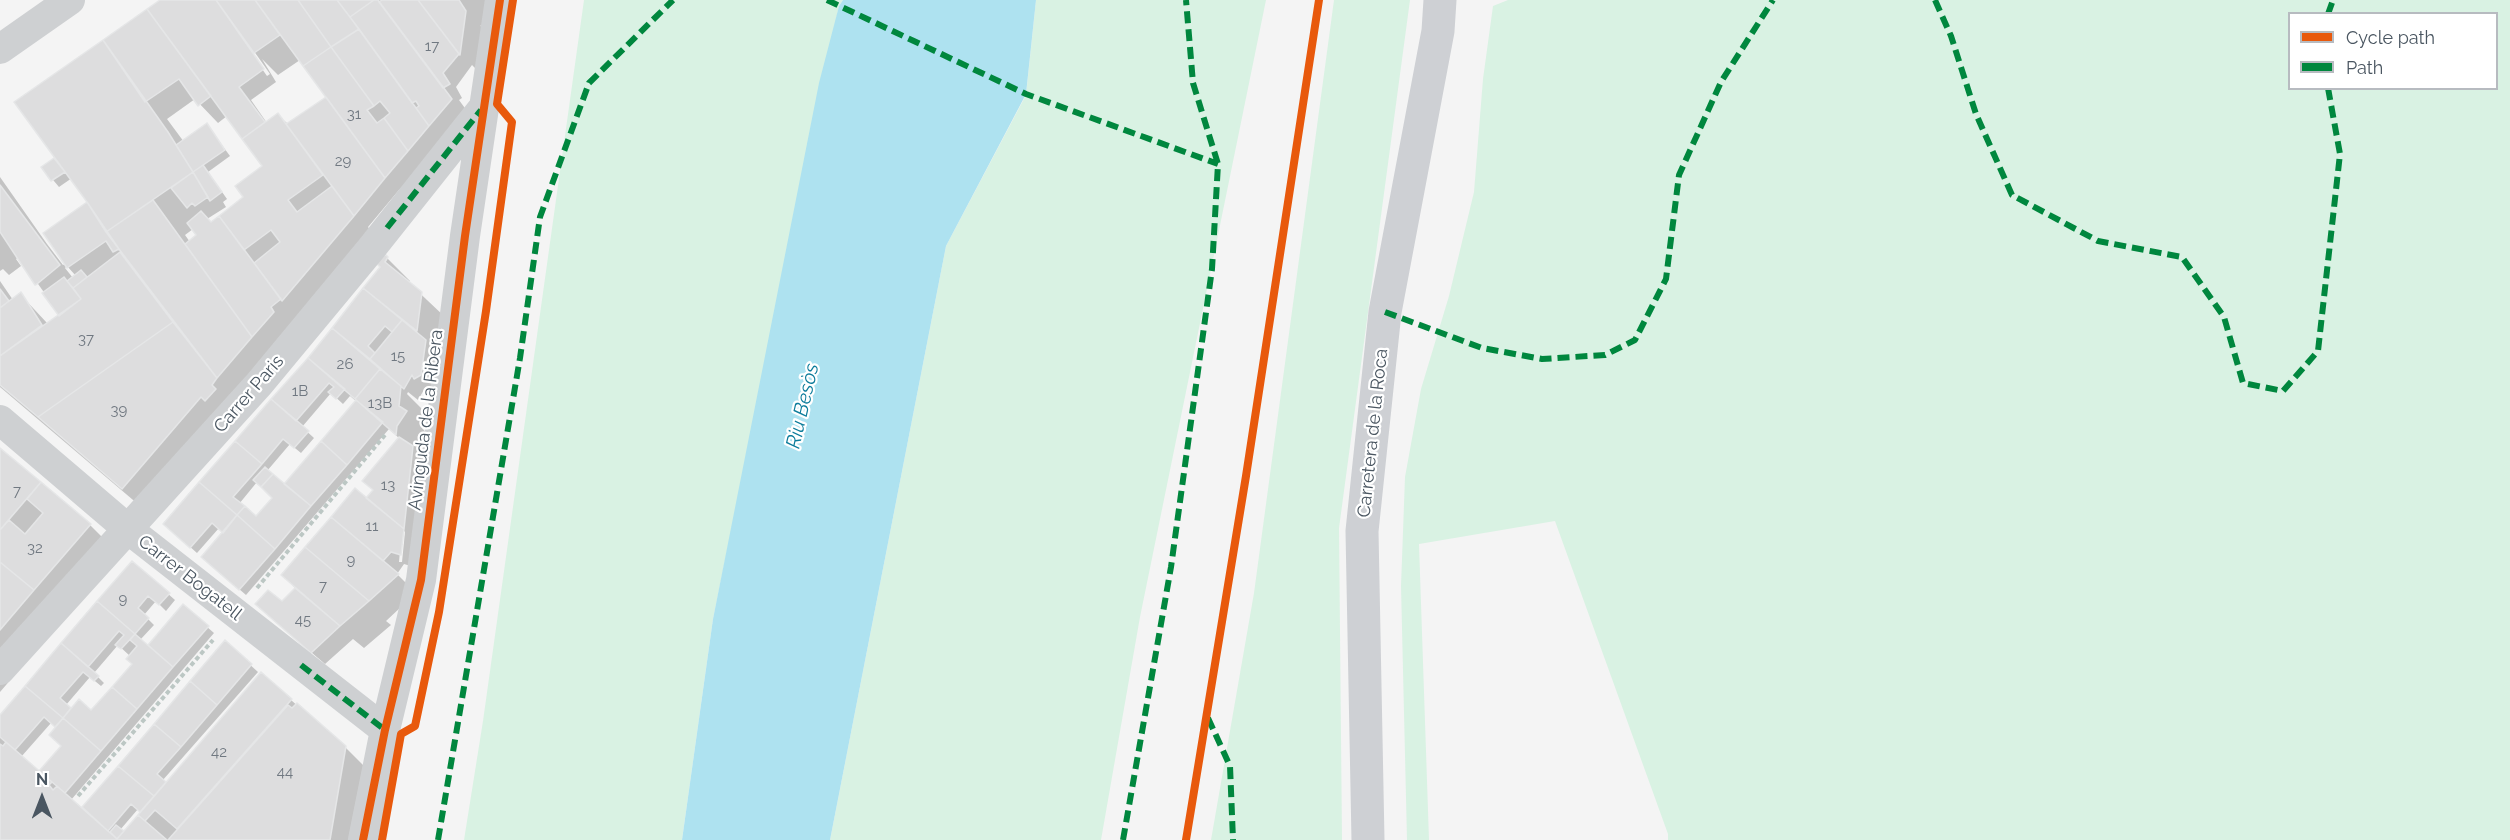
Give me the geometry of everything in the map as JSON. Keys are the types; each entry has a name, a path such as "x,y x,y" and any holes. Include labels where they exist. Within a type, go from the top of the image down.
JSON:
{"street":[{"path":"0,49 70,0"},
{"name":"Avinguda de la Ribera","path":"363,840 384,730 421,580 457,291 500,0"},
{"name":"Carretera de la Roca","path":"1368,840 1362,531 1385,312 1439,15 1457,0"},
{"name":"Carrer Paris","path":"0,670 259,384 371,249 484,105"},
{"name":"Carrer Bogatell","path":"0,420 129,530 384,730"}],"path":[{"path":"1186,840 1246,476 1319,0"}],"green space":[{"path":"584,0 843,0 839,6 713,619 682,840 464,840 483,721"},
{"path":"1036,0 1266,0 1140,617 1101,840 830,840 946,246 1026,95"},
{"path":"1334,0 1410,0 1339,528 1342,840 1211,840 1254,593"},
{"path":"1508,0 2510,0 2510,840 1668,840 1668,834 1555,521 1419,544 1429,840 1407,840 1401,586 1405,477 1421,389 1449,296 1474,192 1483,79 1493,6"}],"water":[{"name":"Riu Besòs","path":"843,0 1036,0 1026,94 946,246 830,840 682,840 713,619 819,83 839,6"}],"building":[{"path":"160,0 216,0 264,69 239,87 265,122 242,139 147,9"},
{"path":"216,0 255,0 280,35 254,53"},
{"path":"255,0 298,0 331,47 303,66"},
{"path":"298,0 337,0 359,29 331,47"},
{"path":"337,0 374,0 350,17"},
{"path":"374,0 378,0 452,99 429,126 416,108 419,106 416,101 412,103 350,17"},
{"path":"382,0 418,0 459,54 443,73 450,84 443,88 379,2"},
{"path":"418,0 459,0 466,11 460,55"},
{"path":"147,9 211,96 198,106 179,79 145,102 103,40"},
{"path":"359,29 429,126 408,151 384,118 390,113 380,101 374,106 331,47"},
{"path":"103,40 168,132 193,172 106,232 87,202 14,102"},
{"path":"331,47 374,106 367,110 377,123 384,118 408,151 385,178 303,66"},
{"path":"326,97 385,178 354,216 286,124"},
{"path":"278,113 323,175 288,200 297,212 332,186 354,216 282,301 254,263 280,242 271,230 244,250 219,216 243,197 235,186 262,166 242,139"},
{"path":"207,123 225,150 193,172 176,145"},
{"path":"54,158 65,172 51,181 41,167"},
{"path":"203,165 222,192 210,201 193,172"},
{"path":"193,172 208,197 195,206 192,203 187,208 171,188"},
{"path":"0,185 60,265 35,285 0,232"},
{"path":"153,200 252,337 217,378 106,232"},
{"path":"87,202 119,249 113,252 106,241 67,268 43,233"},
{"path":"201,211 211,222 219,216 281,299 271,307 274,312 252,337 185,244 196,235 187,223"},
{"path":"120,252 173,322 38,417 0,385 0,356 81,299 73,288"},
{"path":"385,254 388,257 385,262 422,292 417,331 363,288 380,267 376,263"},
{"path":"81,270 87,277 73,288 67,281"},
{"path":"64,277 81,299 59,316 42,293"},
{"path":"363,288 402,320 392,332 385,326 368,346 375,353 370,359 332,328"},
{"path":"0,289 9,301 0,308"},
{"path":"21,292 42,325 0,356 0,308"},
{"path":"402,320 426,340 421,375 414,379 412,375 404,389 370,359"},
{"path":"173,322 217,378 212,385 216,389 205,401 201,397 122,489 38,417"},
{"path":"332,328 380,369 355,399 308,358"},
{"path":"308,358 345,389 336,399 328,392 334,387 329,383 296,421 271,399"},
{"path":"380,369 401,386 399,406 407,411 397,426 396,435 355,399"},
{"path":"271,399 309,431 294,448 283,439 262,464 235,441"},
{"path":"356,400 383,422 347,465 321,441"},
{"path":"399,437 413,446 404,529 366,498 373,490 362,481"},
{"path":"235,441 262,464 233,497 245,506 237,515 199,482"},
{"path":"321,441 347,465 311,506 284,484"},
{"path":"0,448 41,482 0,530"},
{"path":"265,467 273,474 261,487 253,480"},
{"path":"273,474 311,506 275,549 237,515 245,506 256,516 272,498 261,487"},
{"path":"41,482 91,524 34,590 0,562 0,530 9,520 25,534 43,513 27,499"},
{"path":"199,482 237,515 223,533 212,523 190,548 163,524"},
{"path":"355,488 404,529 401,555 391,552 383,561 331,517"},
{"path":"237,515 275,549 239,590 201,557"},
{"path":"331,517 399,574 369,601 305,547"},
{"path":"305,547 369,601 340,626 281,575"},
{"path":"132,561 170,593 159,605 148,596 138,608 149,618 135,634 97,601"},
{"path":"0,562 34,590 0,630"},
{"path":"295,588 340,626 311,653 255,604 268,590 282,601"},
{"path":"97,601 135,634 121,649 115,645 124,635 119,631 88,667 61,643"},
{"path":"183,604 209,626 173,667 148,645"},
{"path":"135,634 173,667 137,709 112,687 132,664 126,659 137,646 130,640"},
{"path":"225,640 252,664 217,705 190,681"},
{"path":"61,643 99,676 94,681 83,672 60,698 71,708 63,718 25,686"},
{"path":"261,672 292,699 177,829 155,810 145,821 138,815"},
{"path":"190,681 217,705 181,747 154,724"},
{"path":"25,686 63,718 55,727 44,717 15,750 0,737 0,715"},
{"path":"112,687 137,709 101,751 63,718 79,699 91,710"},
{"path":"297,703 346,746 330,840 168,840 288,705 292,708"},
{"path":"63,718 101,751 65,793 39,771 61,746 49,735"},
{"path":"154,724 181,747 157,774 166,782 154,796 118,766"},
{"path":"6,742 52,782 49,785 53,790 57,786 117,839 0,840 0,744 3,746"},
{"path":"118,766 154,796 140,812 131,804 108,831 82,807"},
{"path":"138,815 145,821 167,840 116,840"},
{"path":"116,825 124,831 117,839 110,832"}],"marked path":[{"path":"438,840 520,358 540,217 589,83 673,0"},
{"path":"827,0 1026,94 1218,164"},
{"path":"1123,840 1171,567 1212,269 1218,164 1193,83 1186,0"},
{"path":"1385,312 1482,348 1542,359 1605,355 1635,340 1666,279 1679,175 1721,82 1773,0"},
{"path":"1935,0 1951,36 1976,114 2012,195 2098,241 2182,257 2224,317 2243,383 2283,391 2318,351 2340,154 2328,90"},
{"path":"2329,12 2333,0"},
{"path":"387,228 481,110"},
{"path":"301,665 385,730 386,725"},
{"path":"1208,718 1230,766 1233,840"}],"cycle path":[{"path":"363,840 385,730 421,580 465,236 500,0"},
{"path":"382,840 401,734 415,726 439,612 486,311 512,122 497,104 513,0"},
{"path":"1186,840 1246,476 1319,0"}]}
